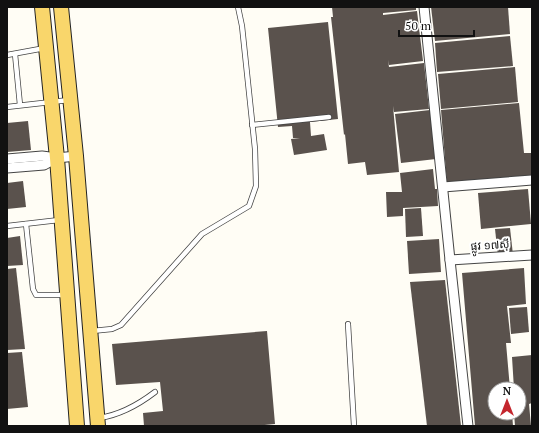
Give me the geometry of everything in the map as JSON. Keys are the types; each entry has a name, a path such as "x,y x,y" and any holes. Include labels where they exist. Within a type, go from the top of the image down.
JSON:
{"main road":[{"path":"42,7 52,102 78,426"},
{"path":"61,7 76,156 97,422"}],"street":[{"path":"424,7 468,426"},
{"path":"7,159 42,156 56,158 76,156"},
{"path":"7,168 44,165 56,158"},
{"path":"443,187 532,180"},
{"name":"ផ្លូវ ១៧ស៊ី","path":"450,260 532,254"}],"lane":[{"path":"90,331 112,329 120,325 202,234 249,206 256,186 255,149 242,26 238,7"},
{"path":"7,55 46,48"},
{"path":"14,54 20,105"},
{"path":"7,107 71,100"},
{"path":"252,125 329,117"},
{"path":"7,226 61,219"},
{"path":"26,224 33,289 36,295 67,295"},
{"path":"348,324 354,426"},
{"path":"97,422 126,411 155,392"}],"building":[{"path":"332,7 416,7 416,10 383,13 383,15 417,11 423,61 389,65 388,60 389,67 424,63 429,109 394,112 393,106 399,172 367,175 365,162 348,164 331,17 333,17"},
{"path":"431,7 508,7 510,34 435,41"},
{"path":"328,22 338,119 310,122 311,136 324,134 327,150 294,155 291,139 300,138 293,138 292,126 278,127 268,28"},
{"path":"510,36 513,66 437,72 435,43"},
{"path":"515,67 518,102 441,109 438,74"},
{"path":"519,103 524,153 532,153 532,178 447,184 441,110"},
{"path":"430,110 436,159 401,163 395,114"},
{"path":"28,121 31,150 7,152 7,123"},
{"path":"433,169 435,189 437,189 438,206 403,208 403,216 387,217 386,192 402,192 400,173"},
{"path":"23,181 26,207 7,209 7,183"},
{"path":"528,189 531,224 481,229 478,193"},
{"path":"421,208 423,236 406,237 405,209"},
{"path":"510,228 513,255 498,256 495,229"},
{"path":"20,236 23,265 7,266 7,238"},
{"path":"439,239 441,272 409,274 407,241"},
{"path":"16,268 25,349 7,350 7,269"},
{"path":"524,268 526,304 507,306 511,343 506,343 509,381 487,381 487,421 513,421 513,426 475,426 462,273"},
{"path":"445,280 461,426 427,426 410,282"},
{"path":"527,307 529,332 511,334 509,308"},
{"path":"267,331 275,424 254,426 144,426 143,413 163,411 160,382 116,385 112,344"},
{"path":"22,352 28,407 7,409 7,353"},
{"path":"532,355 532,403 529,404 531,426 515,426 515,421 527,421 527,381 514,381 512,357"}]}
